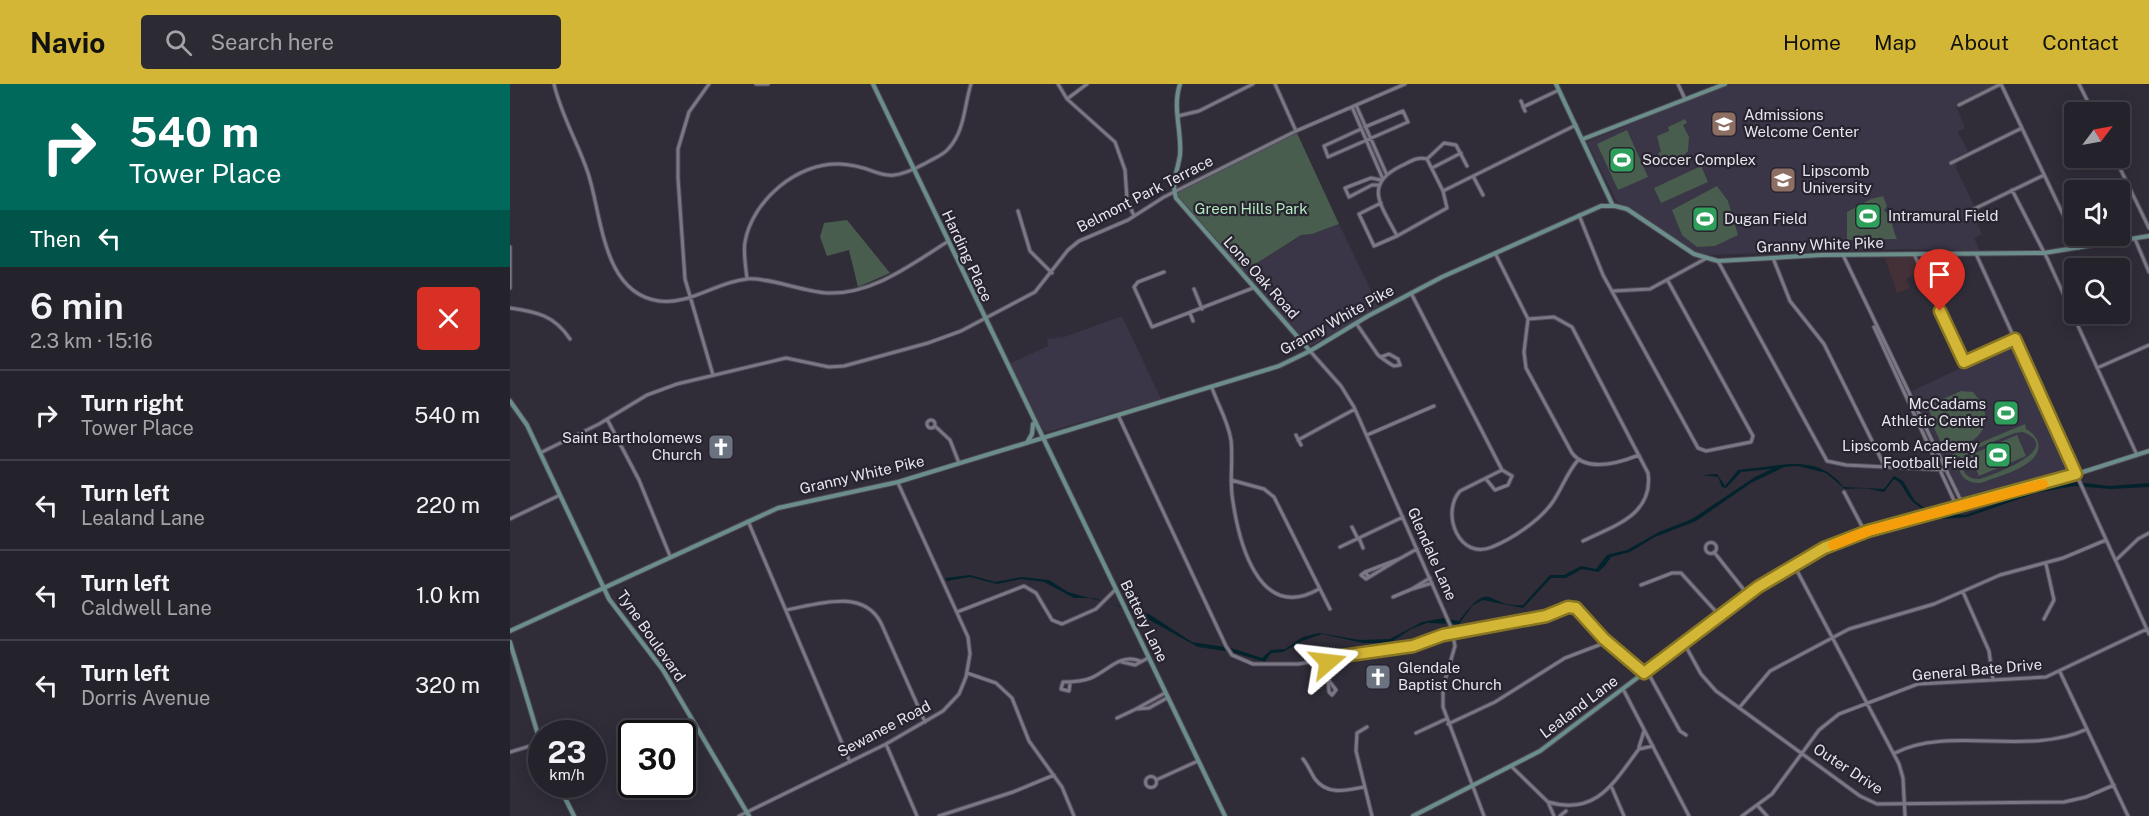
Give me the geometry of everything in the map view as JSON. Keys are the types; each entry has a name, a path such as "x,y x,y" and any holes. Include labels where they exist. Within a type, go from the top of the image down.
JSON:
{"main road":[{"name":"Harding Place","path":"873,84 1041,437"},
{"path":"1174,192 1180,152 1176,100 1180,84"},
{"path":"1556,84 1609,193 1613,206"},
{"path":"1583,139 1725,84"},
{"name":"Lone Oak Road","path":"1174,192 1183,208 1310,351"},
{"path":"1601,206 1607,201 1609,193"},
{"name":"Granny White Pike","path":"510,631 747,520 791,504 898,482 1275,367 1310,351 1411,293 1601,206 1613,206 1631,212 1677,244 1705,259 1718,261 1843,255 2044,253 2149,236"},
{"name":"Tyne Boulevard","path":"510,401 522,416 617,613 663,670 748,814"},
{"path":"1028,441 1032,434 1033,420"},
{"name":"Battery Lane","path":"1041,437 1225,816"},
{"name":"Lealand Lane","path":"1413,816 1512,767 1548,745 1748,595 1794,564 1864,532 2076,474 2149,451"},
{"path":"510,642 533,720"},
{"path":"565,798 574,816"}],"street":[{"path":"554,84 589,176 603,236 622,277 630,288 652,299 674,302 747,279 828,293 851,291 892,276 947,242"},
{"path":"709,84 689,112 678,149 682,244 690,298 713,375"},
{"path":"756,84 768,84"},
{"path":"747,279 744,243 754,214 769,196 787,181 806,171 830,165 854,166 888,177 913,170 948,150 958,136 971,84"},
{"path":"1058,84 1067,99 1115,142 1125,170 1127,199 1134,216"},
{"path":"1067,99 1087,84"},
{"path":"1178,116 1199,111 1253,84"},
{"path":"1275,84 1296,131"},
{"name":"Belmont Park Terrace","path":"540,453 607,419 657,390 786,358 829,367 847,365 934,341 1025,298 1052,273 1075,244 1134,216 1174,192 1296,131 1404,84"},
{"path":"1678,84 1685,99"},
{"path":"1959,105 2001,84 2079,248"},
{"path":"2079,84 2088,102"},
{"path":"1521,101 1524,109 1559,90"},
{"path":"1354,106 1383,177 1379,185 1381,203 1397,236"},
{"path":"1403,111 1408,122 1328,157 1323,146 1363,128 1403,111"},
{"path":"1443,191 1576,125"},
{"path":"1951,163 2022,128"},
{"path":"1379,185 1372,185 1348,197 1345,188 1372,177 1383,177 1418,158 1427,159 1444,143 1455,144 1467,165"},
{"path":"1431,168 1461,153"},
{"path":"1381,203 1359,214 1374,246 1446,210 1443,191 1427,159"},
{"path":"2120,168 2149,228"},
{"path":"1974,209 2044,175"},
{"path":"1473,176 1483,195"},
{"path":"2012,190 2044,253 2137,455"},
{"path":"1018,212 1032,253 1052,273"},
{"path":"1580,215 1600,269 1701,451 1750,443 1753,440 1752,435 1668,281"},
{"path":"2134,239 2149,272"},
{"path":"510,247 510,288"},
{"path":"1495,253 1528,319 1524,352 1526,368 1567,446 1578,460 1587,464 1598,464 1639,454"},
{"path":"1914,254 1963,361 2015,339"},
{"path":"1976,254 2115,560 2147,624 2149,634"},
{"path":"1843,255 1957,507"},
{"path":"1773,258 1790,301 1821,340 1885,467"},
{"path":"1612,291 1645,290 1668,281 1705,259"},
{"path":"1718,261 1824,456 1830,462 1941,472 1947,470"},
{"path":"1164,272 1138,282 1134,287 1150,325 1155,327 1253,288"},
{"path":"1194,289 1202,309"},
{"path":"1411,293 1502,470 1511,473 1512,479 1504,488 1495,490 1486,479"},
{"path":"510,308 547,315 560,325 570,339"},
{"path":"1190,313 1193,321"},
{"path":"1528,319 1554,317 1572,327 1648,475 1649,490 1644,503 1629,518 1583,541"},
{"path":"1872,319 1900,370 1963,505"},
{"path":"1356,323 1382,357 1394,366 1400,365 1398,359 1389,354 1382,357"},
{"path":"2097,368 2149,345"},
{"name":"Glendale Lane","path":"1310,351 1341,386 1355,409 1446,614 1453,634 1454,652 1443,691 1446,719 1484,816"},
{"path":"1212,388 1230,436 1234,509 1244,544 1262,584 1272,593 1286,598 1302,596 1319,589"},
{"path":"1366,435 1434,405"},
{"path":"1298,440 1355,409"},
{"path":"1118,415 1230,653 1246,662 1268,666 1413,646 1453,634 1546,616 1574,608 1607,642 1645,672 1680,731 1686,735"},
{"path":"607,419 639,480 670,556"},
{"path":"935,426 950,440 959,463"},
{"path":"1296,435 1301,445"},
{"path":"1502,470 1460,491 1450,510 1457,533 1463,541 1476,549 1494,546 1546,510 1578,460"},
{"path":"1231,480 1259,487 1271,493 1330,609"},
{"name":"Sewanee Road","path":"739,816 748,814 925,722 953,701 968,674 969,644 957,612 898,482"},
{"path":"1844,492 1864,532"},
{"path":"510,519 560,495"},
{"path":"1340,547 1403,517"},
{"path":"747,520 850,762"},
{"path":"1352,528 1363,548"},
{"path":"2115,560 2149,533"},
{"path":"1739,708 1770,671 1856,626 1934,604 2004,574 2046,564 2106,540"},
{"path":"1366,574 1417,549"},
{"path":"1714,552 1748,595"},
{"path":"1794,564 1903,774 1905,816"},
{"path":"2044,619 2054,600 2046,564"},
{"path":"1641,585 1679,571 1720,616"},
{"path":"1412,589 1430,578"},
{"path":"1394,597 1432,583"},
{"path":"957,612 1016,586 1029,587 1040,598 1050,618 1059,624 1092,611 1115,591"},
{"path":"1963,592 1989,651 1993,680"},
{"path":"785,610 845,601 860,602 873,610 925,722"},
{"name":"General Bate Drive","path":"1742,816 1758,806 1779,786 1802,753 1830,720 1867,703 1918,684 2040,678 2060,672 2147,630"},
{"path":"1448,724 1495,702 1559,661 1607,642"},
{"name":"Outer Drive","path":"1684,643 1708,684 1872,803 1904,806 2064,802 2083,798 2114,785"},
{"path":"1070,684 1092,678 1105,668 1129,659 1140,661 1148,658"},
{"path":"1328,658 1321,670 1328,679"},
{"path":"2060,672 2128,816"},
{"path":"968,674 993,682 1010,696 1032,746 1064,790 1074,816"},
{"path":"1623,689 1689,816"},
{"path":"1136,709 1149,708 1166,696"},
{"path":"1117,718 1166,696"},
{"path":"1416,733 1446,719"},
{"path":"1367,727 1357,733 1355,742 1372,816"},
{"path":"1591,807 1601,801 1612,788 1638,749 1644,728"},
{"path":"1894,754 1920,744 2053,740 2087,729"},
{"path":"886,744 917,816"},
{"path":"1638,749 1653,746"},
{"path":"510,752 528,749"},
{"path":"1303,759 1315,779 1325,789 1339,791 1364,787"},
{"path":"1156,780 1198,761"},
{"path":"1512,767 1548,802 1573,811"},
{"path":"939,816 1007,795 1054,775"},
{"path":"1612,788 1624,816"},
{"path":"1548,802 1554,816"},
{"path":"1758,806 1767,816"},
{"path":"1560,816 1568,810"}],"shaded area":[{"name":"Lipscomb University","path":"1729,84 1997,84 1956,105 1965,128 1958,132 1968,151 1956,157 1956,168 1976,209 1973,212 1982,234 1974,238 1980,251 1901,249 1702,255 1617,202 1587,142"},
{"path":"1339,224 1379,307 1311,346 1238,271 1257,263 1301,235 1312,234"},
{"path":"1913,256 1921,271 1906,279 1910,288 1897,293 1885,258"},
{"path":"1122,316 1161,399 1047,432 1043,430 1009,364 1048,346 1047,339 1064,337"},
{"path":"2014,343 2074,472 1964,502 1912,391"}],"green space":[{"path":"1685,119 1687,123 1683,125 1689,137 1688,151 1675,164 1664,166 1658,153 1661,152 1657,136 1669,131 1668,127"},
{"name":"Soccer Complex","path":"1627,130 1648,177 1618,190 1597,144"},
{"name":"Green Hills Park","path":"1296,131 1339,224 1312,234 1301,235 1257,263 1238,271 1174,192"},
{"path":"1701,166 1708,182 1661,203 1654,188"},
{"name":"Dugan Field","path":"1717,186 1728,201 1738,235 1715,246 1697,247 1682,235 1672,210"},
{"name":"Intramural Field","path":"1883,196 1887,206 1884,210 1889,216 1897,239 1847,240 1847,212 1871,199"},
{"path":"847,220 890,273 858,287 849,250 827,256 820,237 824,223"},
{"path":"1961,391 1973,392 1985,414 1985,423 1976,438 1946,454 1931,421 1933,420 1929,410 1934,403"},
{"path":"2025,424 2026,429 2038,442 2038,450 2034,458 2027,464 1981,483 1975,483 1962,476 1959,467 1960,456 1953,458 1951,455","holes":["2023,432 2034,439 2036,446 2031,453 2010,467 1980,479 1969,477 1963,470 1962,463 1970,451 2015,433"]},
{"name":"Lipscomb Academy Football Field","path":"2017,435 2026,456 1979,476 1970,455"}],"water":[{"path":"1805,464 1826,471 1844,487 1864,488 1845,489 1826,473 1798,466 1784,467 1751,483 1696,521 1655,537 1630,552 1611,557 1598,572 1582,569 1566,578 1551,578 1523,608 1483,600 1473,605 1484,597 1489,597 1511,605 1523,605 1550,575 1564,575 1581,566 1596,569 1607,555 1627,550 1659,532 1692,519 1755,477 1772,469 1741,472 1726,488 1722,487 1718,477 1702,475 1717,474 1725,486 1738,470"},
{"path":"1894,476 1903,481 1915,501 1926,509 1936,509 1945,517 1951,514 1965,515 2034,491 2077,482 2109,486 2149,483 2149,487 2111,489 2074,486 2036,493 1967,517 1943,519 1913,502 1894,479 1884,492 1865,488 1884,489"},
{"path":"970,575 995,582 1022,577 1049,580 1068,592 1090,598 1074,598 1044,582 1022,579 997,584 970,577 947,581 945,578"},
{"path":"1109,603 1149,614 1192,642 1231,648 1262,658 1271,650 1285,649 1303,637 1319,633 1360,640 1390,639 1422,622 1443,618 1459,621 1473,605 1459,624 1427,623 1411,629 1393,641 1382,643 1363,643 1322,634 1302,641 1283,652 1271,653 1265,662 1232,652 1198,647 1135,612"}],"slow traffic":[{"path":"1833,545 1868,531 2043,484"}],"place":[{"name":"Admissions Welcome Center","path":"1724,124"},
{"name":"Soccer Complex","path":"1622,160"},
{"name":"Lipscomb University","path":"1783,180"},
{"name":"Intramural Field","path":"1868,216"},
{"name":"Dugan Field","path":"1705,219"},
{"name":"McCadams Athletic Center","path":"2006,413"},
{"name":"Saint Bartholomews Church","path":"721,447"},
{"name":"Lipscomb Academy Football Field","path":"1998,455"},
{"name":"Glendale Baptist Church","path":"1378,677"}],"route":[{"path":"1328,662 1328,658 1413,646 1443,635 1546,616 1570,607 1576,608 1604,639 1644,673 1758,587 1824,548 1868,531 2076,474 2015,339 1964,362 1940,311"}]}
